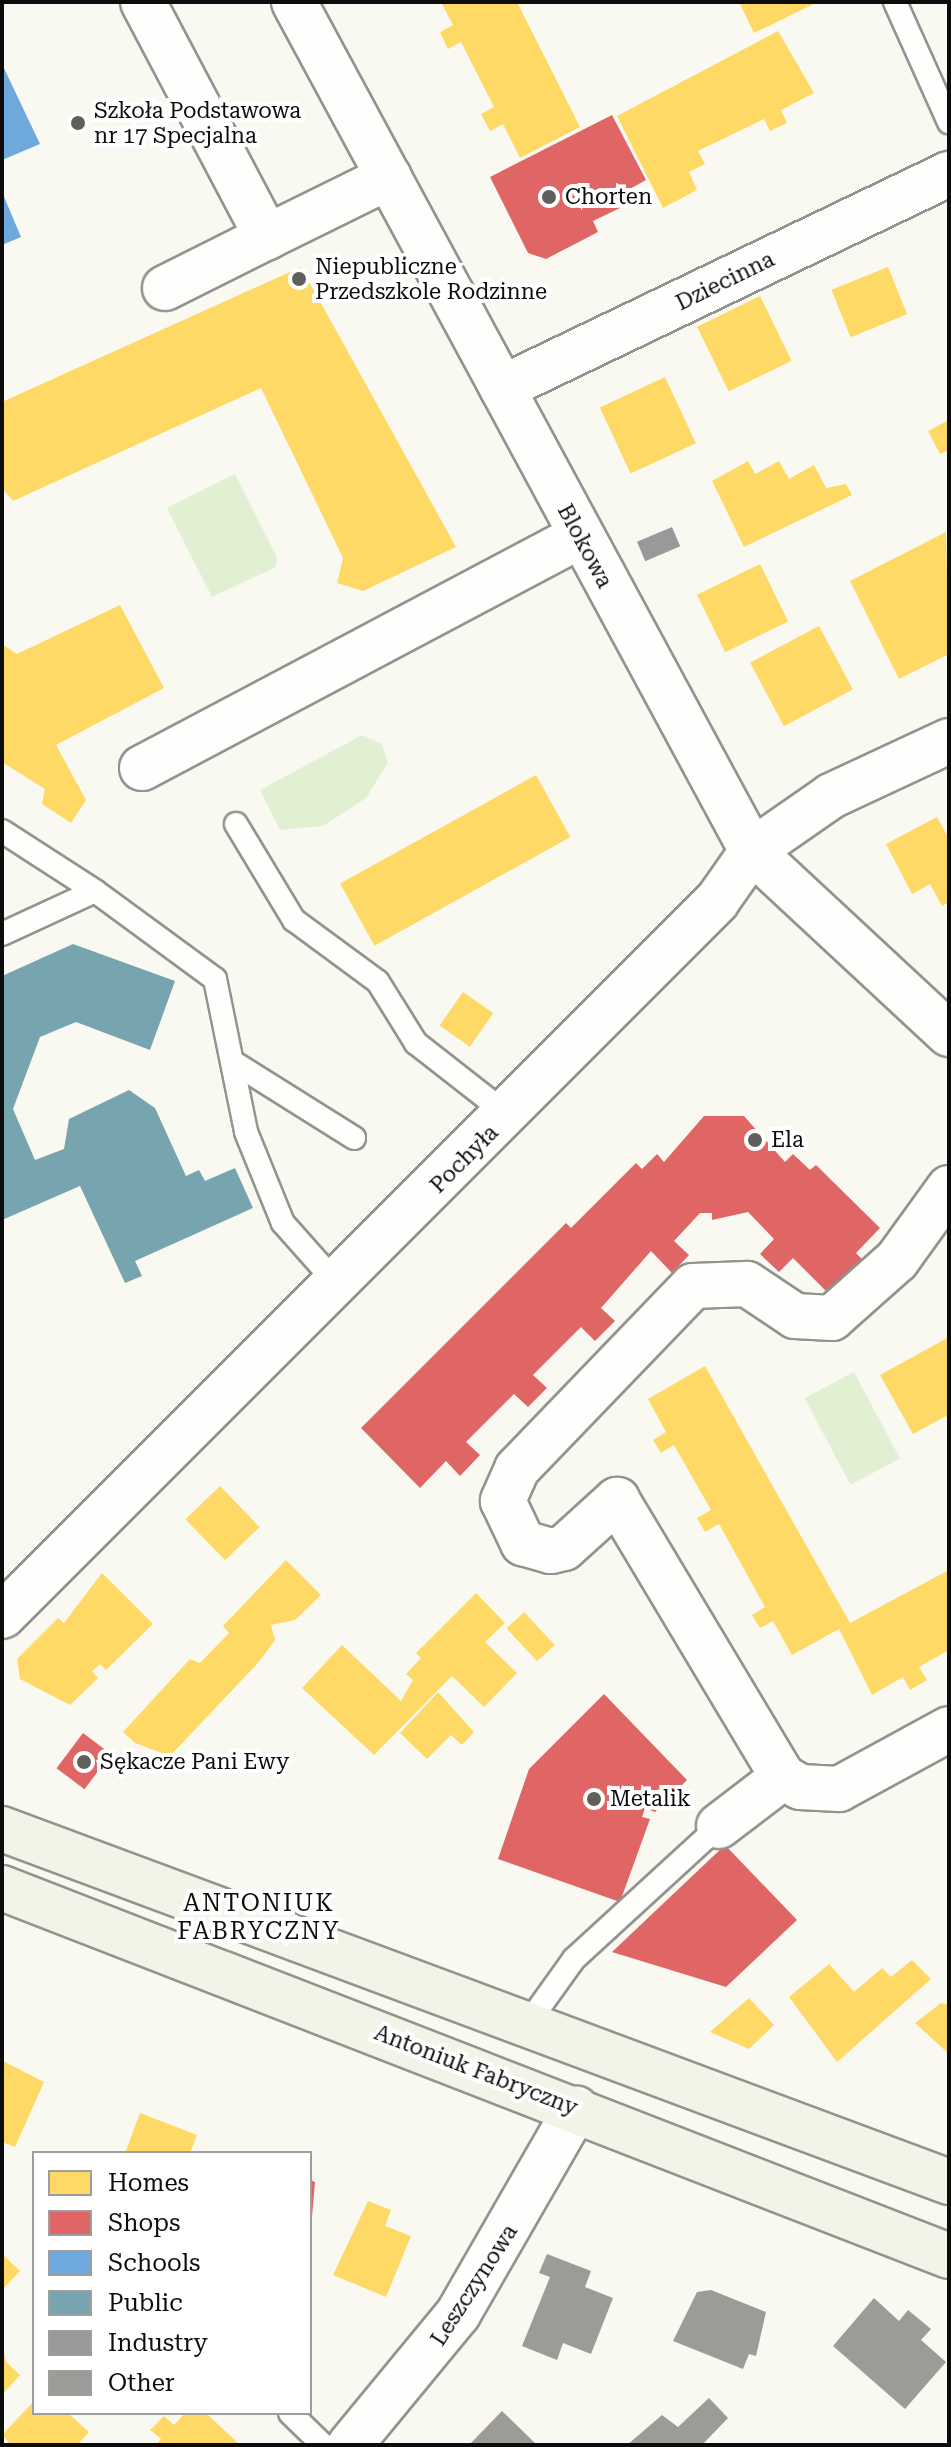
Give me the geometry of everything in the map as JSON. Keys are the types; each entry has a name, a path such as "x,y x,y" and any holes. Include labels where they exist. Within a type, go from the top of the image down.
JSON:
{"main road":[{"path":"2,1829 949,2182"},
{"name":"Antoniuk Fabryczny","path":"9,1900 576,2109 949,2256"}],"street":[{"path":"143,2 267,237"},
{"name":"Blokowa","path":"294,2 752,851 949,1034"},
{"name":"Dziecinna","path":"502,388 949,174"},
{"path":"165,288 389,177"},
{"path":"142,768 580,536"},
{"name":"Pochyła","path":"2,1616 339,1286 508,1115 717,901 752,851 831,796 949,741"},
{"path":"949,1188 897,1260 832,1318 795,1316 747,1284 693,1286 517,1469 503,1501 523,1543 551,1551 564,1548 617,1500 783,1777 820,1792 839,1789 949,1729"},
{"path":"719,1826 783,1777"},
{"name":"Leszczynowa","path":"350,2445 458,2314 576,2109"}],"lane":[{"path":"895,2 949,122"},
{"path":"236,824 294,920 378,982 416,1043 508,1115"},
{"path":"2,831 95,891 215,979 246,1132 283,1223 339,1286"},
{"path":"2,934 95,891"},
{"path":"233,1062 354,1138"},
{"path":"526,2026 574,1959 719,1826"},
{"path":"292,2415 323,2445"}],"green space":[{"path":"235,474 277,557 276,567 212,597 167,508"},
{"path":"362,735 382,744 388,763 366,798 323,826 280,830 260,790"},
{"path":"854,1372 900,1459 851,1485 805,1398"}],"building: Homes":[{"path":"441,2 517,2 580,127 520,158 503,124 490,131 481,114 494,107 461,42 448,49 440,32 453,25"},
{"path":"739,2 818,2 754,33"},
{"path":"778,31 814,93 781,110 787,123 770,131 764,119 698,151 705,164 689,172 697,190 663,208 617,116"},
{"path":"301,267 456,547 363,591 337,583 343,558 261,388 13,501 2,488 2,402"},
{"path":"888,267 907,314 851,337 831,290"},
{"path":"760,296 792,361 729,391 697,327"},
{"path":"665,377 696,443 631,474 600,407"},
{"path":"949,420 949,450 940,454 928,431"},
{"path":"748,461 755,474 779,461 789,479 814,465 826,488 846,484 852,495 744,547 712,481"},
{"path":"946,532 949,654 899,679 850,581"},
{"path":"760,564 788,622 725,652 697,595"},
{"path":"120,605 164,688 56,745 86,800 71,823 42,804 45,789 2,762 2,644 17,654"},
{"path":"819,626 853,690 784,726 750,663"},
{"path":"536,775 570,837 375,946 340,884"},
{"path":"937,817 949,839 949,902 942,906 930,884 912,894 886,844"},
{"path":"463,992 493,1013 470,1047 439,1026"},
{"path":"949,1337 949,1422 946,1416 913,1434 880,1375"},
{"path":"705,1366 850,1623 949,1570 949,1650 919,1667 927,1680 910,1690 903,1677 872,1695 839,1629 792,1655 773,1621 760,1628 752,1615 765,1607 719,1524 705,1532 697,1518 711,1510 674,1445 661,1453 653,1440 666,1432 648,1399"},
{"path":"220,1486 260,1527 225,1560 185,1519"},
{"path":"286,1560 321,1595 295,1620 271,1625 275,1640 258,1663 170,1756 135,1743 123,1732 190,1659 200,1663 229,1633 223,1626"},
{"path":"102,1573 153,1624 106,1670 100,1664 92,1671 98,1678 70,1705 20,1679 17,1659 58,1618 64,1623"},
{"path":"476,1593 505,1623 485,1642 517,1673 484,1707 452,1676 374,1755 302,1688 342,1645 401,1701 413,1680 406,1674 421,1658 416,1653"},
{"path":"524,1612 555,1645 537,1661 506,1628"},
{"path":"438,1692 474,1732 462,1745 451,1735 427,1759 400,1733"},
{"path":"912,1960 931,1979 837,2062 789,1997 829,1964 854,1992 882,1968 891,1977"},
{"path":"749,1998 774,2025 749,2049 710,2032"},
{"path":"941,2003 949,2005 949,2054 915,2023"},
{"path":"3,2061 44,2082 15,2147 2,2142"},
{"path":"140,2113 197,2135 191,2151 126,2151"},
{"path":"368,2201 391,2210 385,2226 411,2236 386,2297 333,2275"},
{"path":"2,2254 20,2271 2,2290"},
{"path":"2,2345 6,2362 20,2375 2,2395"},
{"path":"32,2403 32,2415 70,2415 89,2432 77,2445 11,2445 2,2435"},
{"path":"183,2415 208,2415 240,2445 156,2445 161,2439 150,2430 164,2416 174,2425"}],"building: Shops":[{"path":"612,115 646,180 615,197 620,208 593,221 598,232 546,259 528,253 490,177"},
{"path":"704,1116 744,1116 785,1162 793,1154 810,1170 816,1165 880,1228 856,1253 862,1259 828,1293 793,1258 779,1272 760,1254 774,1239 748,1212 712,1220 712,1213 700,1213 674,1241 689,1255 672,1273 651,1251 601,1308 615,1321 595,1341 581,1327 533,1375 547,1388 528,1407 514,1394 466,1442 480,1455 460,1476 446,1461 420,1488 361,1428 566,1223 571,1228 636,1163 642,1169 657,1154 664,1162"},
{"name":"Metalik","path":"604,1694 687,1780 655,1812 645,1808 642,1817 650,1819 620,1902 498,1859 529,1769"},
{"name":"Sękacze Pani Ewy","path":"83,1733 111,1754 84,1789 57,1768"},
{"path":"725,1845 797,1920 726,1987 612,1952"},
{"path":"312,2181 315,2182 312,2217"}],"building: Schools":[{"path":"2,64 40,144 2,160"},
{"path":"2,192 21,237 2,245"}],"building: Public":[{"path":"73,944 175,981 150,1050 76,1022 40,1037 13,1109 35,1160 64,1149 69,1119 129,1090 155,1108 186,1176 199,1170 205,1181 235,1168 253,1208 135,1261 142,1276 125,1283 80,1186 2,1220 2,976"}],"building: Industry":[{"path":"672,527 680,546 645,561 637,542"}],"building: Other":[{"path":"547,2254 591,2271 585,2287 613,2298 591,2354 563,2343 557,2360 522,2346 550,2277 539,2273"},
{"path":"711,2290 766,2312 756,2356 749,2354 743,2369 673,2341 697,2292"},
{"path":"874,2298 899,2321 908,2310 931,2329 921,2340 946,2362 905,2409 833,2346"},
{"path":"709,2398 728,2418 702,2445 627,2445 662,2415 678,2427"},
{"path":"502,2411 537,2445 469,2445"}],"place":[{"name":"Szkoła Podstawowa nr 17 Specjalna","path":"78,123"},
{"name":"Chorten","path":"549,197"},
{"name":"Niepubliczne Przedszkole Rodzinne","path":"299,279"},
{"name":"Ela","path":"755,1140"},
{"name":"Sękacze Pani Ewy","path":"84,1762"},
{"name":"Metalik","path":"594,1799"}],"district":[{"name":"ANTONIUK FABRYCZNY","path":"259,1918"}]}
